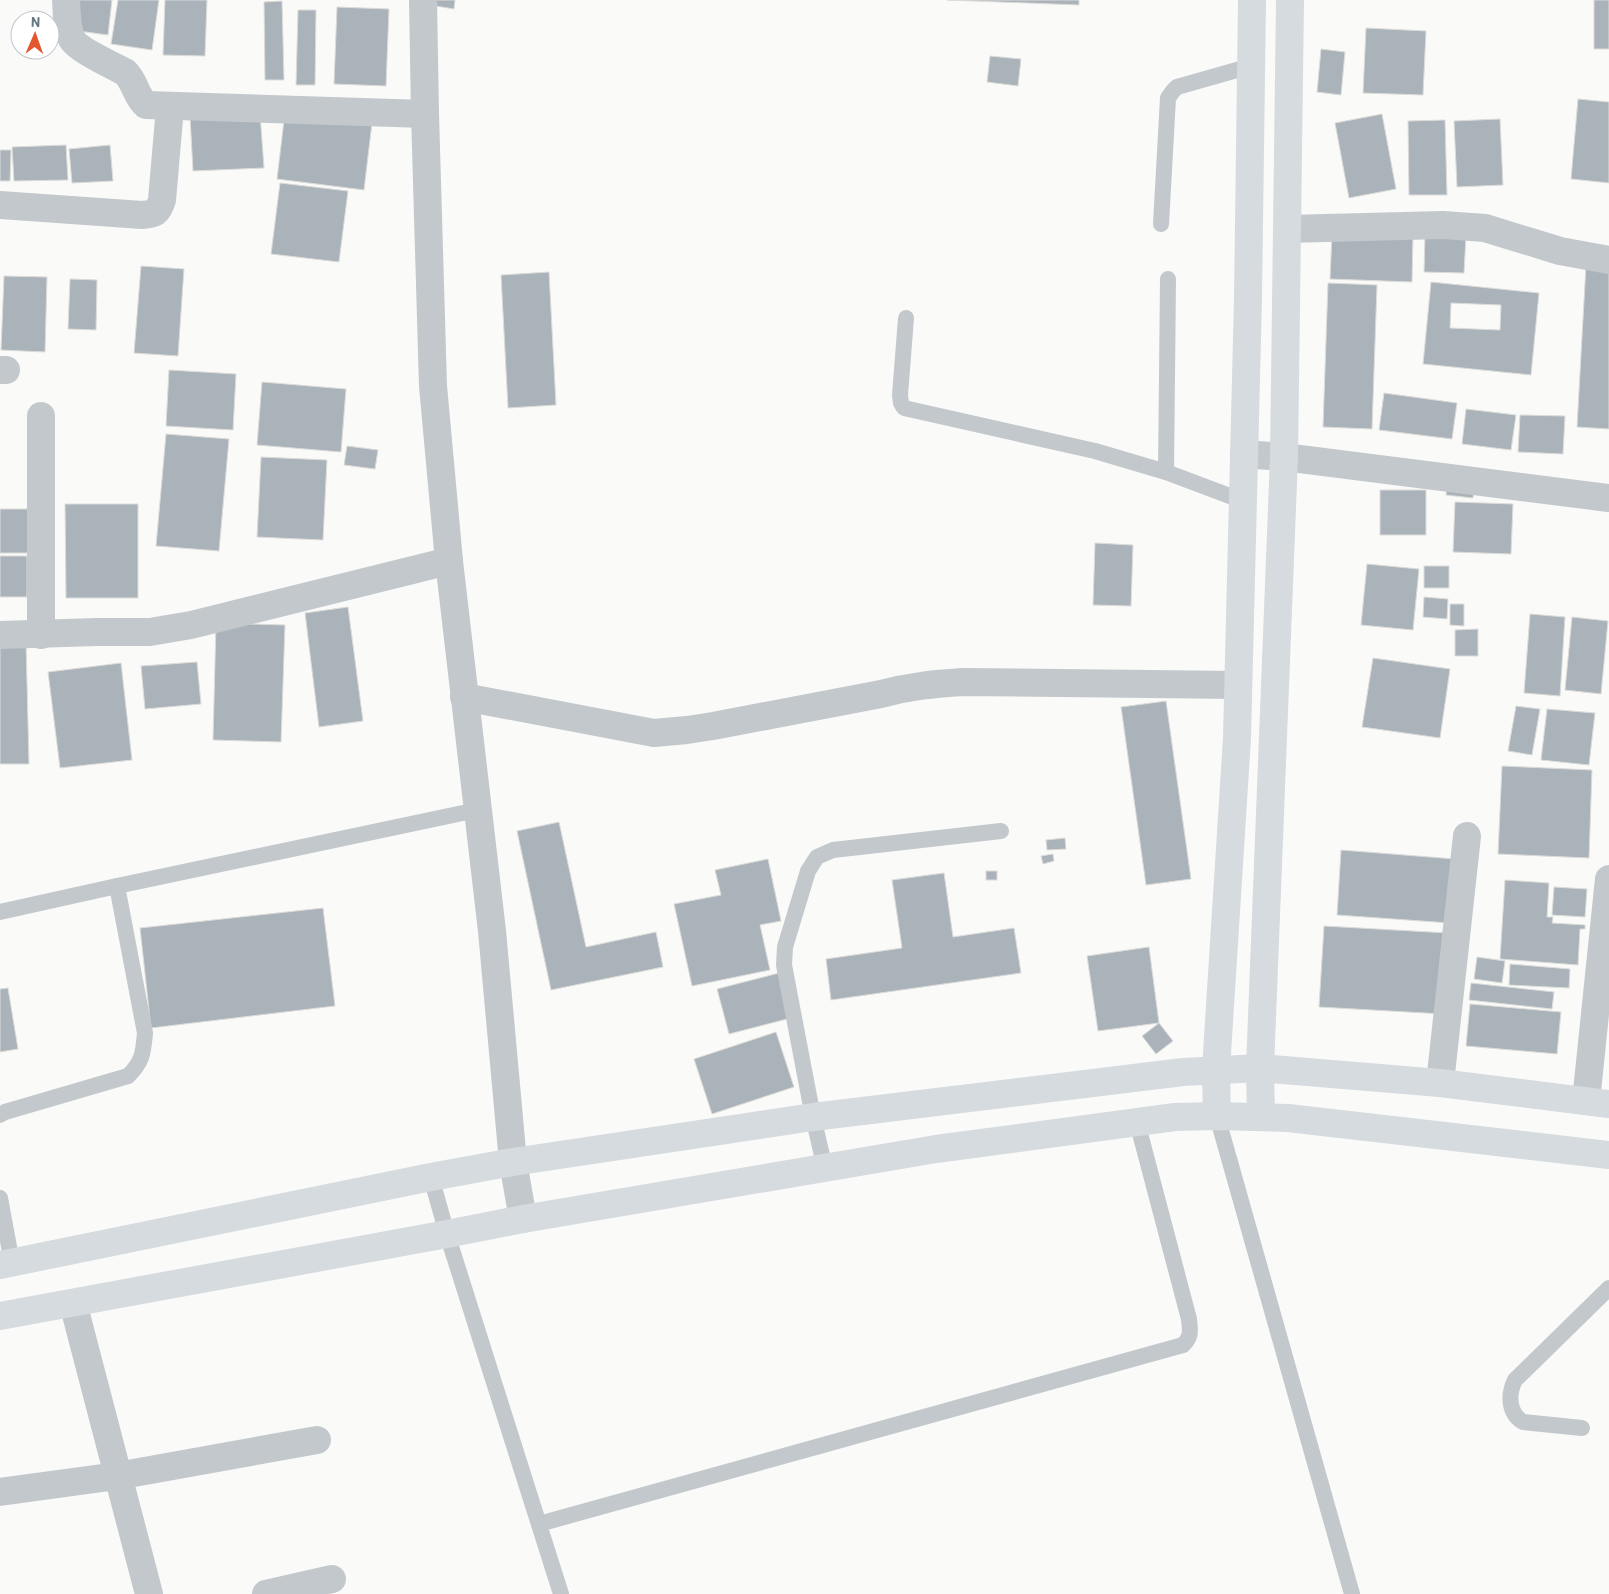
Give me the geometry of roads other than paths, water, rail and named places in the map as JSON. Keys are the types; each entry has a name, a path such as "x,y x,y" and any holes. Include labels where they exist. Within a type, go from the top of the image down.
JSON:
{"main road":[{"path":"1217,1116 1216,1069 1237,738 1252,0"},
{"path":"1261,1117 1260,1068 1284,457 1290,0"},
{"path":"6,1264 513,1162 814,1117 1183,1072 1260,1068 1440,1083 1597,1102"},
{"path":"0,1316 523,1219 936,1149 1175,1117 1288,1118 1609,1155"}],"street":[{"path":"66,0 68,26 72,40 83,49 125,72 146,105 424,114"},
{"path":"423,0 424,114 433,386 449,561 492,931 513,1162 523,1219"},
{"path":"0,205 142,215 154,214 160,208 162,200 170,106"},
{"path":"1287,229 1465,226 1485,228 1560,251 1609,260"},
{"path":"41,416 41,634"},
{"path":"1244,454 1284,457 1609,498"},
{"path":"0,635 150,632 191,626 449,561"},
{"path":"464,698 654,733 713,726 881,694 908,686 932,684 963,682 1238,685"},
{"path":"1440,1083 1467,836"},
{"path":"1597,1102 1609,879"},
{"path":"73,1303 148,1594"},
{"path":"0,1492 117,1476 318,1440"},
{"path":"266,1594 332,1579"}],"lane":[{"path":"1161,224 1168,98 1177,87 1251,66"},
{"path":"1166,472 1168,279"},
{"path":"906,318 900,395 904,408 1095,451 1166,472 1243,501"},
{"path":"0,912 477,810"},
{"path":"825,1168 784,965 785,947 808,871 817,857 833,850 1001,831"},
{"path":"0,1115 128,1076 137,1067 143,1053 145,1033 117,886"},
{"path":"1217,1116 1352,1594"},
{"path":"539,1524 1183,1345 1189,1339 1189,1319 1137,1122"},
{"path":"431,1177 447,1234 561,1594"},
{"path":"0,1198 6,1264"},
{"path":"1582,1428 1523,1422 1513,1410 1510,1400 1511,1388 1515,1380 1609,1288"}]}
